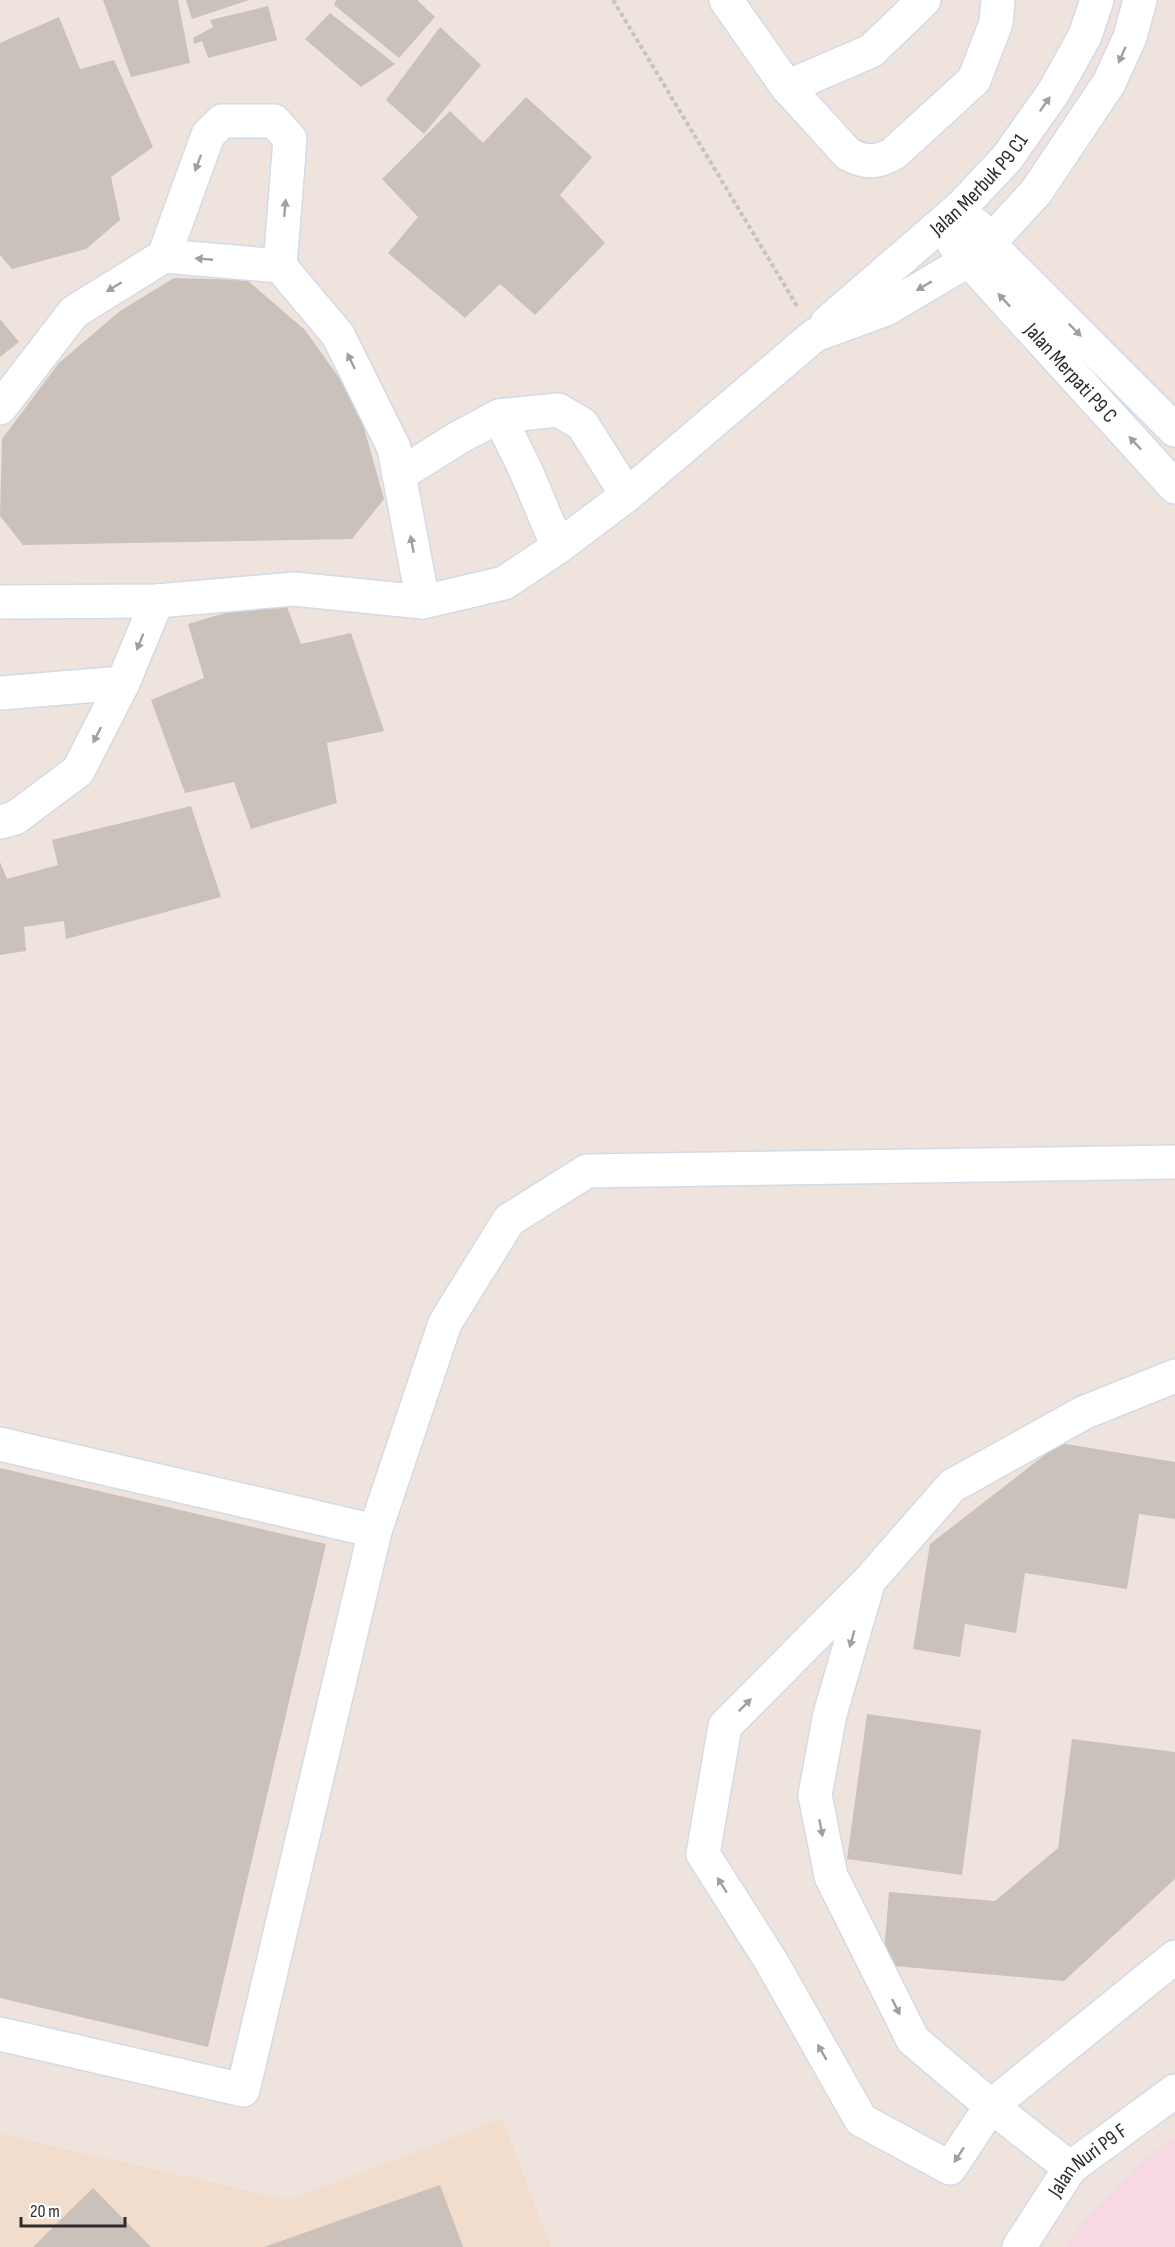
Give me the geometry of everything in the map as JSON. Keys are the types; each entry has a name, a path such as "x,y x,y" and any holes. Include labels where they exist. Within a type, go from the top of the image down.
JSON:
{"street":[{"path":"726,0 788,87 848,154 858,160 870,162 893,154 974,80 996,23 999,0"},
{"path":"788,87 872,51 924,0"},
{"name":"Jalan Merbuk P9 C1","path":"0,602 157,601 294,589 423,602 504,583 558,547 627,495 950,216 1007,158 1053,93 1085,36 1097,0"},
{"path":"815,334 885,309 979,252 1036,192 1109,83 1130,37 1140,0"},
{"path":"164,256 208,135 222,121 274,121 290,139 280,266 338,335 394,448 423,602"},
{"path":"950,216 979,252"},
{"name":"Jalan Merpati P9 C","path":"979,252 998,253 1175,430"},
{"name":"Jalan Merpati P9 C","path":"979,252 1175,486"},
{"path":"0,408 74,312 164,256 280,266"},
{"path":"399,475 458,438 499,416 558,410 582,424 627,495"},
{"path":"499,416 526,471 558,547"},
{"path":"0,822 15,818 78,771 123,683 157,601"},
{"path":"0,693 123,683"},
{"path":"0,2034 243,2090 375,1531 445,1323 509,1220 587,1171 1175,1162"},
{"path":"1175,1376 1083,1413 952,1486 868,1582 725,1726 703,1854 771,1962 861,2120 950,2168 991,2106 1175,1957"},
{"path":"0,1444 375,1531"},
{"path":"868,1582 830,1714 815,1795 831,1875 913,2040 991,2106 1070,2168"},
{"name":"Jalan Nuri P9 F","path":"1019,2247 1070,2168 1175,2091"}],"path":[{"path":"614,0 815,334"}],"shaded area":[{"path":"502,2119 551,2247 0,2247 0,2134 289,2200"},
{"path":"1175,2138 1175,2247 1066,2247 1078,2227 1149,2154"}],"building":[{"path":"103,0 178,0 190,63 131,77"},
{"path":"186,0 249,0 192,19"},
{"path":"336,0 417,0 435,17 399,58 334,5"},
{"path":"268,6 277,40 208,58 202,41 194,44 193,38 213,27 210,20"},
{"path":"330,13 395,64 361,87 305,39"},
{"path":"59,17 80,69 114,60 153,147 111,177 120,220 86,249 12,269 0,255 0,43"},
{"path":"440,27 481,65 424,134 386,100"},
{"path":"526,97 592,157 560,195 605,243 535,315 500,284 465,318 388,253 418,217 382,179 450,111 483,143"},
{"path":"174,278 247,280 305,330 357,403 384,499 352,539 23,545 0,516 2,439 59,363 120,311"},
{"path":"0,319 19,342 0,357"},
{"path":"283,596 301,644 351,633 384,731 327,743 337,803 251,829 234,782 185,793 151,700 204,678 188,624"},
{"path":"191,806 221,897 66,939 64,921 24,927 26,951 0,955 0,862 7,879 58,865 52,840"},
{"path":"1060,1443 1175,1462 1175,1519 1139,1514 1127,1589 1025,1573 1016,1633 965,1624 960,1657 913,1649 930,1544"},
{"path":"0,1468 326,1544 208,2047 0,1998"},
{"path":"867,1714 981,1730 962,1875 847,1859"},
{"path":"1072,1739 1175,1752 1175,1879 1064,1981 883,1965 889,1892 995,1901 1058,1848"},
{"path":"440,2185 463,2247 264,2247"},
{"path":"93,2188 151,2247 33,2247"}]}
